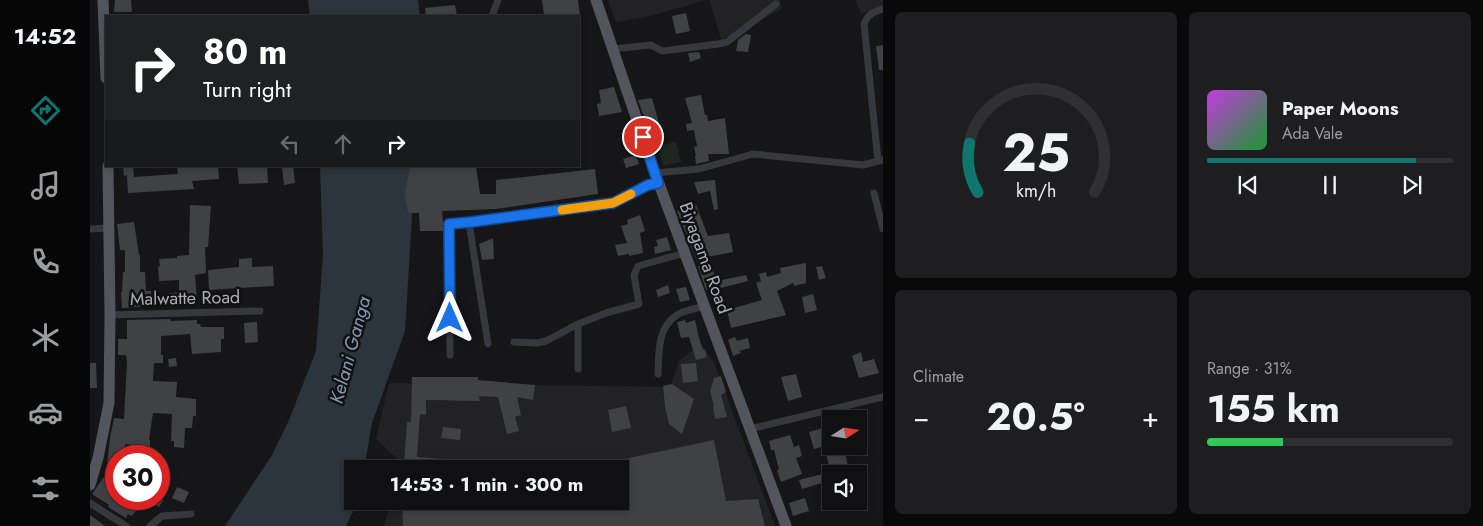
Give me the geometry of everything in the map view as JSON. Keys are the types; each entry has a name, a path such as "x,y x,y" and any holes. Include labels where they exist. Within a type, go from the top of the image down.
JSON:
{"main road":[{"path":"103,0 105,52"},
{"name":"Biyagama Road","path":"596,0 656,178 786,526"},
{"path":"90,485 98,458 109,403 108,167"}],"street":[{"path":"492,15 498,0"},
{"path":"613,49 651,46 662,51 727,42 776,4"},
{"path":"450,355 449,224 613,203 648,185 656,178 699,169 753,154 863,165 881,160 864,24 867,16 874,11 883,9"},
{"path":"874,192 883,229"},
{"path":"471,222 469,223 488,344"},
{"path":"90,229 109,228"},
{"path":"514,342 537,343 546,341 578,324 606,313 639,304 634,275 638,266 685,253"},
{"path":"658,374 660,339 667,323 678,314 704,306"},
{"name":"Malwatte Road","path":"110,315 260,311"},
{"path":"578,324 578,369"},
{"path":"750,429 883,396"},
{"path":"90,503 126,526"},
{"path":"150,526 162,516 190,514"}],"shaded area":[{"path":"608,0 706,0 654,15 616,22"},
{"path":"709,0 780,0 782,9 731,36 721,39"},
{"path":"855,0 883,0 883,7 861,14"},
{"path":"676,142 681,162 663,166 658,146"},
{"path":"701,344 714,362 775,526 384,526 388,510 629,510 629,460 398,460 376,439 389,383 670,387 679,361"}],"water":[{"path":"308,0 418,0 420,15 310,15"},
{"name":"Kelani Ganga","path":"320,167 415,167 405,331 372,423 366,460 344,460 344,510 354,510 346,526 225,526 272,455 289,420 316,351 323,255"}],"building":[{"path":"115,0 131,0 132,12 114,12"},
{"path":"542,0 578,0 580,15 544,15"},
{"path":"455,5 457,15 426,15 425,8"},
{"path":"686,13 690,31 676,34 672,16"},
{"path":"746,34 751,35 748,52 736,51 738,40"},
{"path":"883,45 883,70 879,70 876,46"},
{"path":"699,52 701,58 690,62 688,53"},
{"path":"614,87 622,112 599,116 597,104 601,103 599,90"},
{"path":"701,95 708,121 725,118 729,154 708,154 709,161 696,164 694,147 697,146 694,130 687,131 686,124 692,123 685,98"},
{"path":"652,98 660,127 649,131 638,100"},
{"path":"636,155 639,164 626,168 623,159"},
{"path":"123,167 133,167 134,177 178,174 177,167 218,167 219,179 192,181 194,189 128,193 127,175 124,176"},
{"path":"237,167 267,167 268,183 239,184"},
{"path":"282,167 293,167 295,183 284,185"},
{"path":"410,167 476,167 480,194 496,194 496,180 595,169 598,194 496,209 442,211 444,231 420,231 419,213 408,213 405,194"},
{"path":"715,180 718,209 714,210 710,191 698,194 694,182"},
{"path":"190,205 211,206 208,247 205,247 206,273 195,275 197,301 167,304 166,294 179,292 179,280 159,281 159,259 189,255"},
{"path":"696,205 708,236 729,233 733,252 707,257 717,281 746,275 748,281 706,290 699,266 677,211"},
{"path":"640,215 645,231 640,233 643,253 618,256 615,245 627,243 621,226 628,224 627,220"},
{"path":"134,222 140,255 140,272 145,272 146,291 151,291 152,306 122,308 121,292 123,272 125,272 125,250 120,250 117,224"},
{"path":"667,237 671,250 655,254 654,247 658,246 656,240"},
{"path":"493,238 494,259 482,260 479,244"},
{"path":"252,258 252,267 273,266 274,286 209,290 208,270 239,267 239,259"},
{"path":"806,263 806,283 794,286 793,283 777,291 786,315 731,328 727,310 762,300 756,283 761,281 759,274 766,272 767,277 781,273 780,268"},
{"path":"822,266 826,278 819,280 816,267"},
{"path":"668,285 670,293 658,297 656,290"},
{"path":"686,287 690,300 680,302 676,289"},
{"path":"813,294 817,310 805,313 802,297"},
{"path":"127,320 197,320 197,324 200,324 201,327 224,327 224,339 221,339 221,352 192,354 190,334 161,336 163,363 154,363 153,381 177,382 176,397 196,399 196,416 193,416 192,428 185,428 184,448 174,447 174,441 171,441 172,414 153,413 149,439 150,445 109,445 114,418 124,419 127,363 126,355 118,355 118,339 127,339"},
{"path":"685,320 686,323 695,320 699,338 707,357 696,360 689,337 681,338 677,322"},
{"path":"257,322 258,342 245,343 244,323"},
{"path":"735,337 737,341 748,338 750,348 739,351 741,353 733,356 728,340"},
{"path":"861,352 863,362 874,359 879,373 859,378 852,356"},
{"path":"176,358 177,366 169,367 168,359"},
{"path":"90,363 96,363 97,388 90,388"},
{"path":"696,363 698,381 683,383 681,364"},
{"path":"796,374 802,397 788,401 781,377"},
{"path":"721,376 726,392 721,395 727,417 715,419 710,391 714,378"},
{"path":"412,377 478,377 478,380 535,385 533,400 517,397 521,415 515,417 519,431 507,434 498,397 479,396 480,401 426,400 426,415 420,414 417,457 444,460 404,460 407,422 411,422"},
{"path":"672,384 694,399 682,434 669,424 665,406 663,386"},
{"path":"626,406 631,428 612,432 608,410"},
{"path":"443,427 461,429 460,440 441,438"},
{"path":"822,428 822,447 814,449 809,432"},
{"path":"790,435 794,447 799,445 802,456 796,458 802,474 781,482 774,450 771,450 769,441"},
{"path":"714,440 726,501 758,499 765,526 403,526 402,510 629,510 629,460 619,460"},
{"path":"826,455 845,455 848,465 829,465"},
{"path":"822,474 822,483 802,489 799,480"},
{"path":"105,475 105,502 92,494"},
{"path":"177,487 189,492 184,503 172,498"},
{"path":"805,498 809,511 793,516 789,503"},
{"path":"113,510 137,510 132,516 128,514 126,518"},
{"path":"90,515 105,526 90,526"}],"slow traffic":[{"path":"562,210 613,203 631,194"}],"route":[{"path":"450,318 449,224 613,203 648,185 658,183 643,137"}]}
